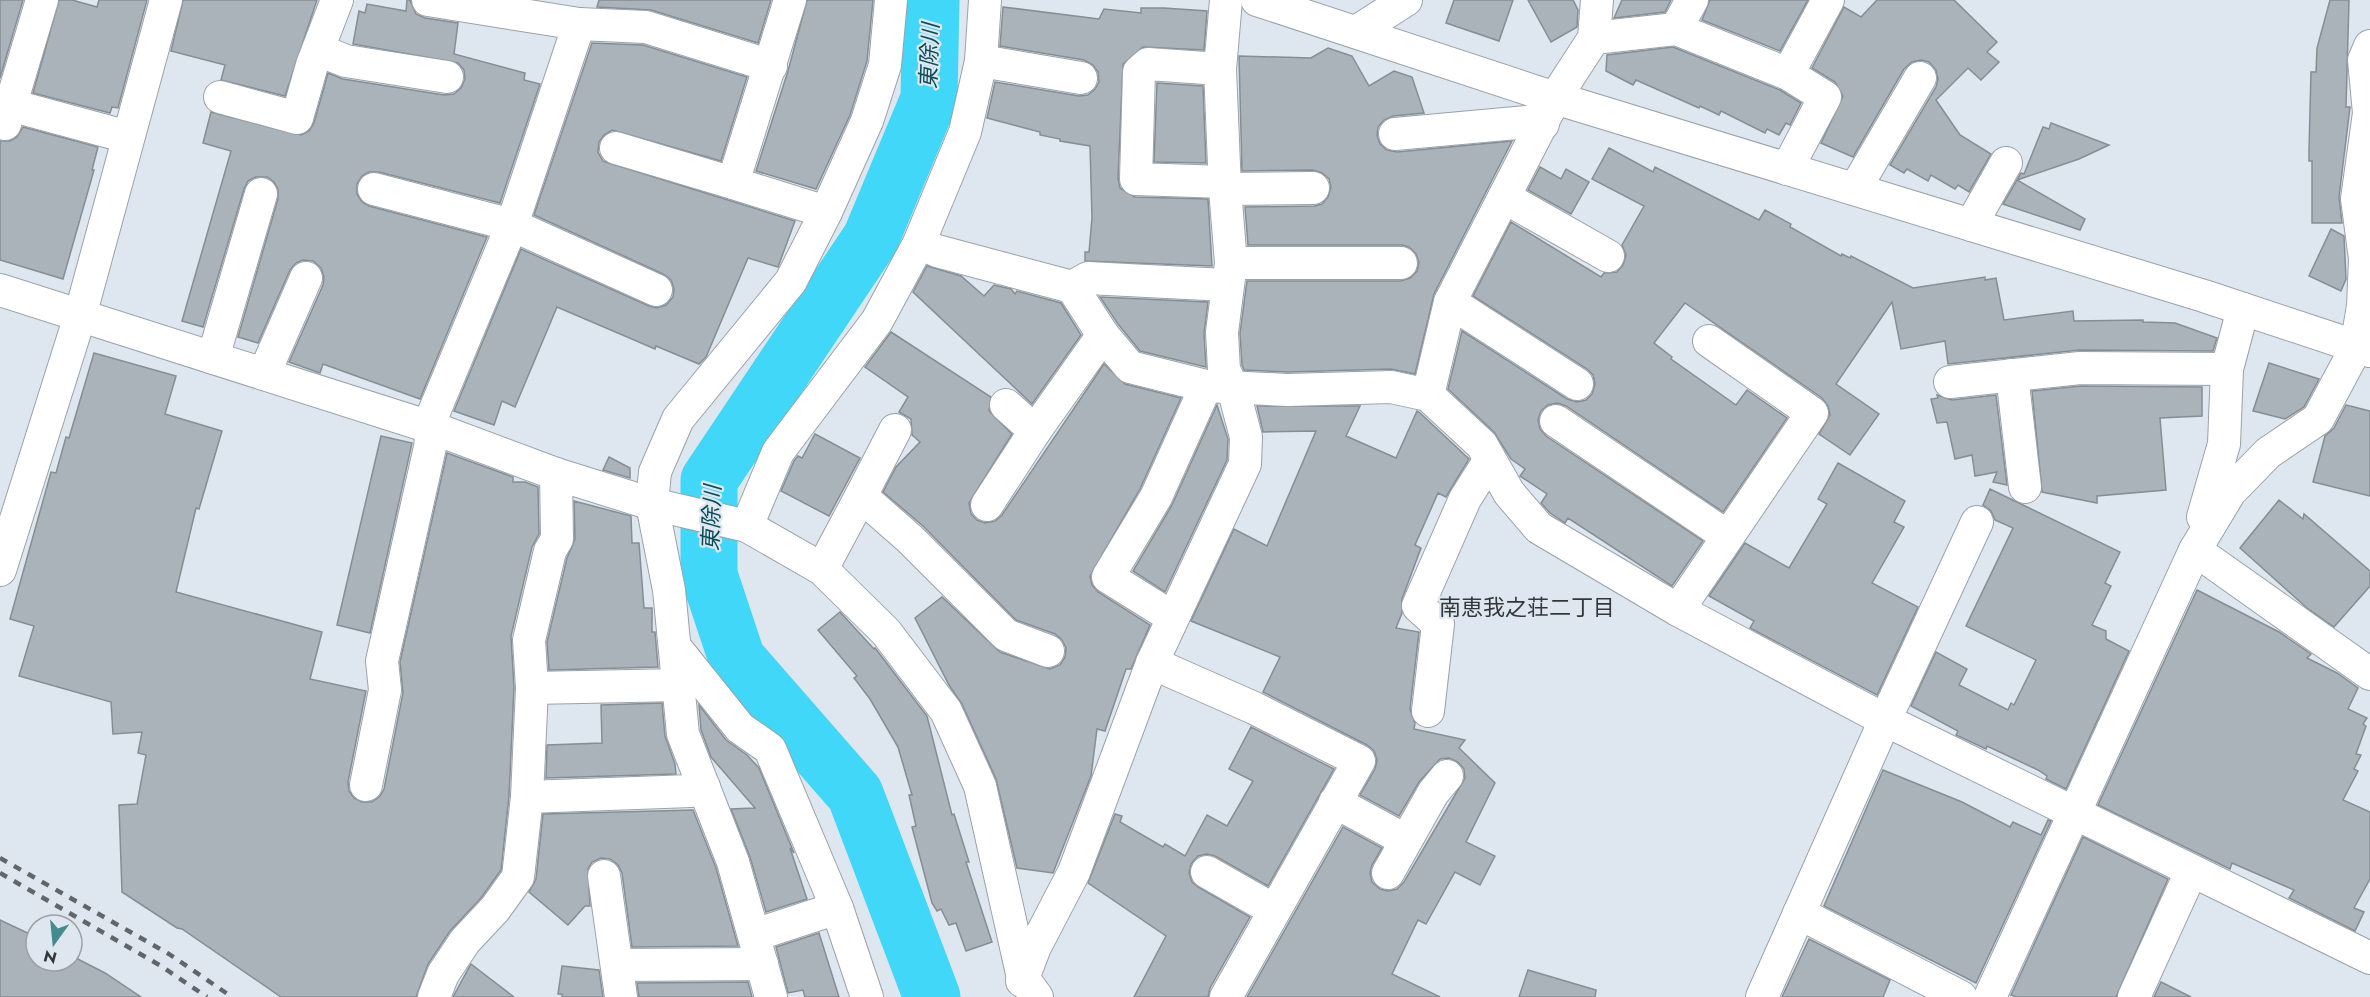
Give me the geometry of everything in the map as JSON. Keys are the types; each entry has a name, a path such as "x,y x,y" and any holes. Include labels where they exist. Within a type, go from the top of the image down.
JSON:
{"street":[{"path":"42,0 5,114 128,137"},
{"path":"220,97 297,118 318,50 337,0"},
{"path":"428,0 579,24 646,27 771,66"},
{"path":"733,183 790,0"},
{"path":"771,997 733,862 683,734 669,590 652,504 655,472 678,419 791,281 826,212 871,110 885,65 891,0"},
{"path":"747,525 778,452 877,321 919,243 965,132 981,61 985,0"},
{"path":"1172,617 1108,577 1220,387 1224,370 1222,332 1229,274 1220,69 1226,0"},
{"path":"1257,0 1356,32 1549,111 1787,169 2243,309 2363,350"},
{"path":"1356,32 1406,0"},
{"path":"1428,395 1450,302 1549,111 1594,38 1597,0"},
{"path":"1676,29 1692,0"},
{"path":"1788,74 1828,0"},
{"path":"0,570 80,316 128,137 156,2"},
{"path":"366,786 385,690 382,661 430,447 430,427 434,412 512,225 579,24"},
{"path":"1594,38 1676,29 1788,74 1825,98 1787,169"},
{"path":"1990,997 2195,550 2230,492 2268,453 2318,419 2363,350 2365,259 2357,199 2365,177 2369,113 2364,60 2370,46"},
{"path":"318,50 346,61 447,77"},
{"path":"981,61 1081,78"},
{"path":"1220,69 1148,64 1139,72 1136,179 1313,188"},
{"path":"1855,189 1920,78"},
{"path":"1395,134 1527,122 1549,111"},
{"path":"616,148 826,212"},
{"path":"1971,225 2006,162"},
{"path":"374,189 512,225 656,290"},
{"path":"213,358 261,194"},
{"path":"1504,197 1608,256"},
{"path":"919,243 937,251 1072,287 1103,335 1130,367 1220,387 1288,390 1391,387 1428,395 1482,445 1509,493 1539,528 1678,610 1885,720 2370,958"},
{"path":"1072,287 1088,278 1229,274 1401,263"},
{"path":"264,374 306,278"},
{"path":"0,290 430,427 556,474 652,504 747,525 822,569 886,632 946,711 980,786 1024,991"},
{"path":"1450,302 1577,384"},
{"path":"2195,550 2224,444 2227,369 2243,309"},
{"path":"987,505 1035,431 1103,335"},
{"path":"1678,610 1812,413 1709,342"},
{"path":"1950,382 2080,368 2227,369"},
{"path":"2012,375 2025,487"},
{"path":"1024,991 1035,947 1074,872 1152,663 1245,464 1246,437 1220,387"},
{"path":"1006,405 1035,431"},
{"path":"1556,422 1727,536"},
{"path":"822,569 895,430"},
{"path":"1428,711 1438,624 1418,606 1465,499 1489,461"},
{"path":"434,997 443,974 465,941 495,909 518,877 526,797 532,688 529,640 550,551 557,539 556,474"},
{"path":"861,496 910,539 1006,635 1048,651"},
{"path":"1762,997 1885,720 1977,522"},
{"path":"2195,550 2370,674"},
{"path":"675,647 740,728 770,749 837,908 867,997"},
{"path":"1152,663 1254,708 1359,761 1226,997"},
{"path":"532,688 680,685"},
{"path":"1388,873 1433,793 1447,777"},
{"path":"526,797 690,791 704,787"},
{"path":"1335,802 1405,840"},
{"path":"1207,872 1274,910"},
{"path":"2134,997 2191,872"},
{"path":"604,876 621,997"},
{"path":"618,965 759,949 837,908"},
{"path":"1799,914 1962,997"}],"building":[{"path":"0,0 23,0 0,78"},
{"path":"59,0 72,0 97,7 99,0 147,0 118,108 112,107 110,113 33,93"},
{"path":"183,0 317,0 285,96 221,80 225,65 171,51"},
{"path":"407,0 410,0 416,14 425,18 458,23 454,54 525,73 524,80 540,84 500,203 379,172 369,172 362,176 357,184 357,194 362,202 369,206 487,237 420,399 323,364 320,373 289,362 323,285 324,277 321,268 313,261 303,260 296,263 290,270 258,343 238,337 278,199 278,189 267,177 256,177 248,181 244,189 203,327 182,321 231,151 203,143 211,112 301,135 309,131 314,123 328,73 343,79 444,95 454,94 461,88 465,79 464,70 458,63 353,44 359,11 365,13 367,4 406,11"},
{"path":"599,0 771,0 758,43 651,10 597,7"},
{"path":"807,0 873,0 867,61 850,115 816,189 756,171 788,71"},
{"path":"1454,0 1513,0 1499,41 1446,23"},
{"path":"1528,0 1573,0 1578,10 1577,27 1551,42"},
{"path":"1622,0 1671,0 1665,12 1614,18"},
{"path":"1710,0 1808,0 1780,51 1702,20"},
{"path":"1877,0 1954,0 1997,42 1987,52 1999,62 1981,80 1968,68 1936,100 1960,135 1991,154 1969,192 1958,185 1955,189 1931,175 1928,181 1907,169 1904,173 1890,165 1936,87 1938,79 1936,70 1929,62 1921,60 1912,62 1904,69 1853,157 1821,143 1843,96 1835,82 1812,68 1844,7 1861,17"},
{"path":"2330,0 2349,0 2346,107 2350,107 2339,197 2342,223 2312,223 2312,161 2309,161 2311,72 2316,72 2317,48"},
{"path":"1003,7 1099,19 1104,9 1141,13 1141,8 1207,11 1204,50 1143,47 1123,64 1118,178 1120,188 1135,197 1208,199 1212,266 1085,261 1085,252 1089,252 1092,218 1090,146 1060,141 1060,139 1040,135 1040,132 987,118 995,82 1079,96 1088,95 1095,89 1099,82 1098,72 1093,65 1084,60 1000,46"},
{"path":"592,43 643,45 747,77 721,161 612,130 599,142 598,152 603,161 795,221 778,267 748,258 706,357 699,364 656,346 655,349 557,307 515,407 502,401 494,425 454,411 521,249 649,306 657,308 666,305 673,297 674,289 671,280 663,274 534,215"},
{"path":"1673,47 1780,90 1801,103 1790,125 1786,123 1779,135 1767,129 1765,133 1721,111 1719,115 1636,80 1633,85 1606,71 1607,55"},
{"path":"1328,48 1352,56 1369,86 1394,71 1412,77 1424,113 1393,116 1384,120 1378,127 1377,135 1380,144 1387,150 1397,152 1512,141 1434,294 1415,374 1391,369 1288,372 1244,370 1242,365 1240,333 1247,281 1401,281 1410,278 1417,271 1419,262 1416,254 1409,247 1402,245 1248,245 1245,207 1314,206 1322,204 1328,197 1331,187 1329,179 1313,170 1242,171 1239,56 1311,58"},
{"path":"1157,83 1203,86 1206,163 1154,162"},
{"path":"2051,123 2109,145 2079,159 2017,180 2085,219 2080,230 2003,204 2021,173 2024,174 2043,127 2049,129"},
{"path":"23,127 98,147 92,170 94,170 63,279 0,260 0,141 10,141 17,137"},
{"path":"1609,148 1653,172 1655,167 1759,220 1765,210 1841,256 1842,254 1850,258 1851,256 1913,288 1985,277 1985,280 1996,278 2004,320 2073,311 2074,321 2143,320 2143,322 2175,323 2217,338 2213,351 2080,350 1948,364 1945,341 1901,349 1892,302 1836,384 1879,414 1850,455 1819,434 1830,415 1828,406 1822,398 1685,303 1654,343 1672,357 1671,359 1736,405 1747,390 1787,418 1723,512 1566,406 1557,403 1548,405 1541,411 1538,420 1540,429 1546,436 1703,541 1672,586 1568,518 1565,523 1550,513 1541,503 1547,494 1520,476 1525,469 1511,459 1494,432 1448,389 1462,331 1567,399 1577,402 1586,400 1592,394 1595,384 1593,375 1587,369 1473,296 1511,222 1601,277 1604,273 1617,272 1623,265 1626,255 1622,245 1644,206 1592,179"},
{"path":"1540,167 1561,179 1566,169 1589,182 1571,214 1528,190"},
{"path":"2331,229 2344,236 2346,279 2341,291 2309,276"},
{"path":"927,266 961,276 984,296 994,285 1011,289 1015,294 1017,291 1061,303 1081,335 1032,404 913,292"},
{"path":"1100,297 1208,302 1204,333 1206,367 1140,351"},
{"path":"891,332 991,397 989,411 1012,434 969,503 971,514 977,520 985,523 995,521 1002,515 1104,364 1125,384 1181,398 1140,489 1090,576 1092,585 1098,592 1150,625 1131,669 1126,669 1105,731 1097,729 1091,776 1053,873 1017,868 996,779 962,704 949,685 915,618 942,597 1000,652 1050,669 1060,665 1065,657 1066,648 1055,634 1016,620 923,526 883,492 896,467 920,442 912,435 911,419 899,412 908,397 865,367"},
{"path":"94,353 176,376 165,414 222,431 199,509 196,508 176,592 322,632 310,679 366,691 348,782 349,791 354,798 362,802 372,802 380,796 384,789 403,693 400,662 447,453 513,477 513,482 525,482 538,487 539,534 532,547 511,636 514,688 509,796 501,870 481,898 450,931 428,964 416,997 281,997 182,929 122,892 119,805 137,804 146,755 138,753 142,732 113,734 111,702 19,676 34,626 10,619 51,472 56,473 66,437 69,438"},
{"path":"2269,363 2319,379 2304,407 2285,419 2253,411"},
{"path":"2081,386 2202,387 2202,416 2160,418 2166,490 2097,496 2097,503 2042,492 2032,391"},
{"path":"1937,395 1952,400 1996,395 2007,485 1993,482 1997,472 1975,476 1972,455 1955,459 1947,422 1937,423 1931,399 1938,398"},
{"path":"1217,405 1228,439 1227,460 1165,592 1133,571 1172,505"},
{"path":"2346,405 2370,411 2370,496 2313,482 2325,436 2334,428"},
{"path":"1257,406 1360,406 1346,436 1396,458 1417,411 1469,459 1446,497 1438,493 1415,545 1421,548 1402,599 1402,613 1396,628 1419,632 1410,709 1415,723 1414,729 1465,740 1459,748 1495,783 1466,842 1495,856 1480,885 1455,872 1426,924 1418,920 1392,974 1440,997 1247,997 1343,827 1382,848 1372,865 1370,873 1372,882 1380,889 1388,891 1397,889 1404,882 1465,778 1464,769 1458,762 1449,758 1440,759 1419,782 1399,816 1360,795 1375,769 1377,760 1374,751 1367,745 1263,692 1280,657 1191,621 1234,529 1267,546 1316,431 1263,432"},
{"path":"815,434 860,458 829,516 781,491 794,461 798,456 802,458"},
{"path":"381,436 412,443 370,633 337,625"},
{"path":"609,457 630,468 630,478 603,470"},
{"path":"1838,463 1905,501 1894,522 1904,527 1872,583 1918,607 1877,695 1750,628 1754,621 1709,596 1745,543 1789,568 1827,504 1818,499"},
{"path":"1990,489 2120,552 2105,583 2111,586 2092,625 2106,631 2106,639 2129,651 2066,789 2046,779 2047,776 2038,770 1987,746 1986,749 1956,735 1958,731 1911,706 1936,652 1967,669 1959,685 2008,710 2011,703 2014,705 2036,660 1966,626 2013,528 1995,520 1991,511 1983,505"},
{"path":"2279,500 2303,519 2304,514 2370,571 2370,586 2334,627 2307,608 2240,548"},
{"path":"574,501 631,516 632,543 639,543 644,608 652,608 652,632 655,632 658,667 549,670 547,642 567,558 575,539"},
{"path":"2197,590 2279,632 2311,654 2307,658 2337,673 2358,688 2348,709 2367,718 2363,724 2366,726 2356,754 2361,755 2354,769 2358,771 2343,800 2370,812 2370,879 2354,908 2364,912 2355,931 2289,898 2294,890 2232,863 2230,869 2098,805"},
{"path":"840,612 875,648 927,716 952,815 954,814 969,862 966,862 992,942 966,951 956,923 949,925 941,909 937,911 932,903 912,827 916,826 909,795 912,795 898,747 870,699 854,678 857,676 818,630"},
{"path":"662,703 665,736 675,764 676,774 546,778 547,745 602,743 601,705"},
{"path":"699,705 726,740 747,755 759,768 794,853 790,848 807,899 766,912 750,857 731,809 755,808 711,757 701,730"},
{"path":"1251,727 1334,769 1268,886 1215,856 1207,854 1198,856 1191,864 1189,873 1192,882 1250,917 1210,988 1208,997 1134,997 1166,936 1088,883 1115,814 1122,816 1120,822 1163,847 1165,844 1185,856 1207,815 1227,826 1253,781 1229,769"},
{"path":"1883,770 1962,802 2010,827 2013,822 2041,835 2048,820 2051,821 1976,983 1824,906"},
{"path":"693,810 716,868 738,946 632,947 622,873 618,865 610,859 601,858 592,862 588,869 590,906 585,906 568,925 529,892 536,879 543,814"},
{"path":"2083,837 2168,879 2116,997 2016,997 2011,995"},
{"path":"0,920 24,931 24,973 84,973 84,962 141,997 0,997"},
{"path":"819,933 839,997 805,997 803,990 788,993 776,947"},
{"path":"1809,939 1890,980 1883,997 1782,997"},
{"path":"471,964 514,997 453,997"},
{"path":"562,966 599,970 603,997 562,997 562,994 558,994"},
{"path":"1528,970 1596,990 1595,997 1519,997"},
{"path":"748,982 752,997 639,997 637,983"},
{"path":"2161,982 2191,997 2154,997"}],"waterway":[{"name":"東除川","path":"931,0 929,99 871,238 709,480 709,575 737,659 855,794 932,997"}],"railway":[{"path":"0,858 169,954 232,997"},
{"path":"0,873 161,966 207,997"}],"district":[{"name":"南恵我之荘二丁目","path":"1527,607"}]}
